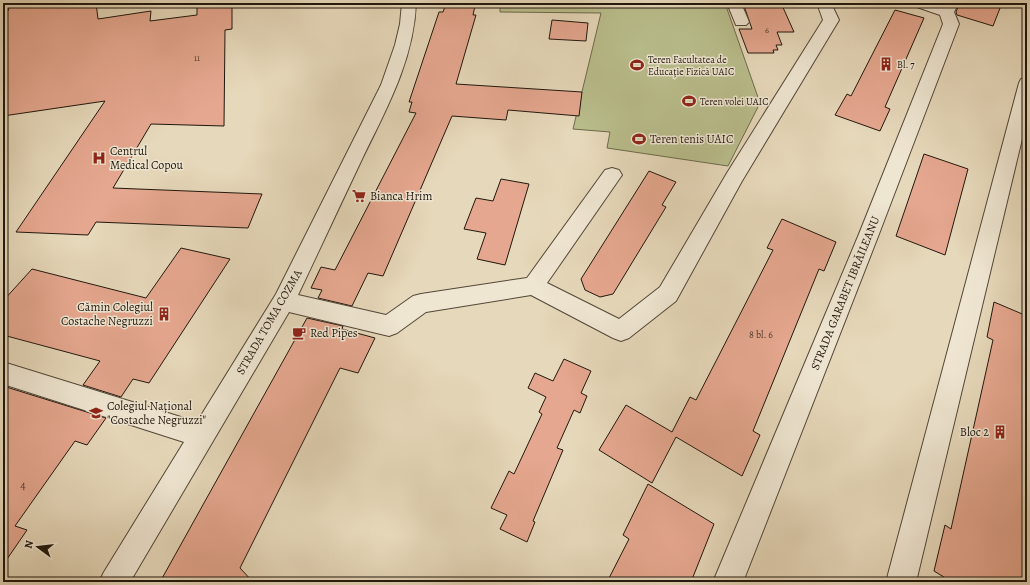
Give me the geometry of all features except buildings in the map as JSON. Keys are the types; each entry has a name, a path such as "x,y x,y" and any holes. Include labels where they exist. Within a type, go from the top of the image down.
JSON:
{"street":[{"name":"STRADA TOMA COZMA","path":"114,582 284,301 390,85 408,24 409,3"},
{"path":"734,3 741,22"},
{"path":"284,301 389,326 421,303 534,286 621,331 668,294 734,178 831,20 824,3"},
{"path":"919,3 947,7"},
{"name":"STRADA GARABET IBRĂILEANU","path":"728,582 869,234 951,24 947,7"},
{"path":"901,582 1027,83"},
{"path":"534,286 612,175"},
{"path":"3,373 203,436"}],"green space":[{"path":"500,3 725,3 760,103 728,166 607,148 610,132 573,129 601,13 500,12"}],"place":[{"name":"Bl. 7","path":"886,64"},
{"name":"Teren Facultatea de Educație Fizică UAIC","path":"637,65"},
{"name":"Teren volei UAIC","path":"689,101"},
{"name":"Teren tenis UAIC","path":"639,139"},
{"name":"Centrul Medical Copou","path":"99,158"},
{"name":"Bianca Hrim","path":"359,196"},
{"name":"Cămin Colegiul Costache Negruzzi","path":"164,314"},
{"name":"Red Pipes","path":"299,333"},
{"name":"Colegiul Național \"Costache Negruzzi\"","path":"96,413"},
{"name":"Bloc 2","path":"1000,432"}]}
